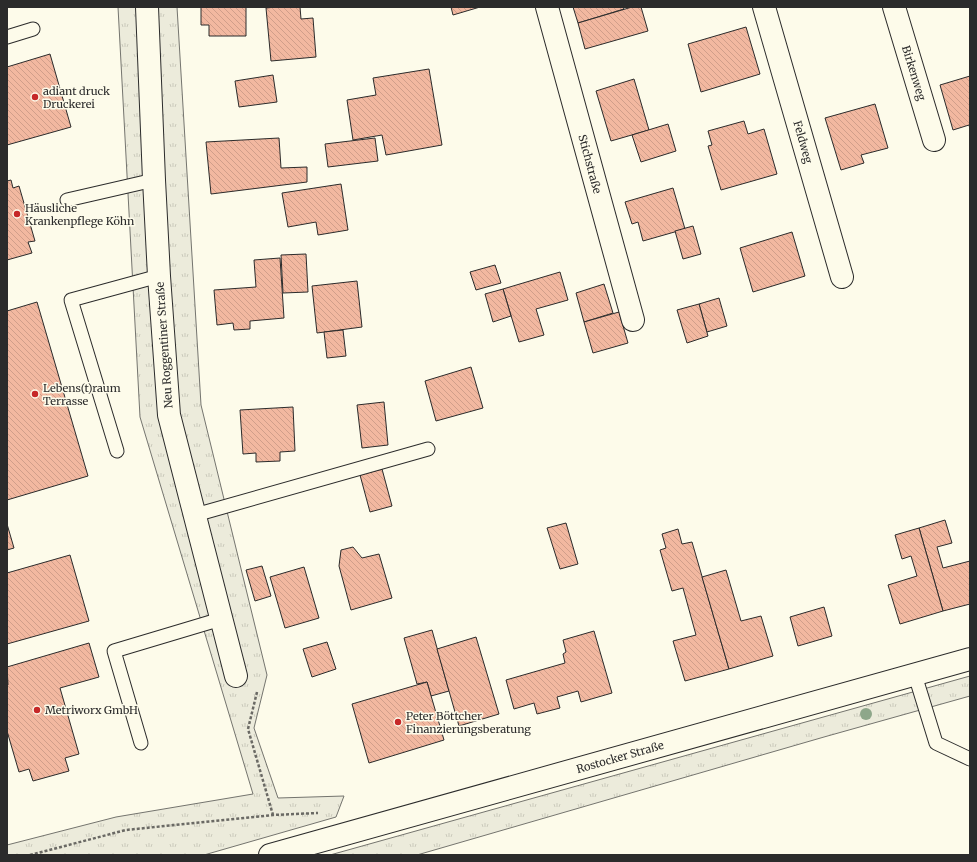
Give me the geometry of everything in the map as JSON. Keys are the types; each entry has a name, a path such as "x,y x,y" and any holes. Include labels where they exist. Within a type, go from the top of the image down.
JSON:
{"street":[{"name":"Neu Roggentiner Straße","path":"147,7 159,276 169,415 236,676"},
{"name":"Stichstraße","path":"547,7 633,320"},
{"name":"Feldweg","path":"764,7 842,277"},
{"name":"Birkenweg","path":"894,7 934,140"},
{"name":"Rostocker Straße","path":"270,855 970,659"}],"lane":[{"path":"7,36 33,29"},
{"path":"67,200 154,180"},
{"path":"117,451 71,300 159,276"},
{"path":"195,515 428,449"},
{"path":"141,743 114,651 222,619"},
{"path":"915,675 936,743 970,759"}],"path":[{"path":"30,855 126,830 274,815 248,730 259,685"}],"green space":[{"path":"118,7 177,7 201,405 267,675 254,728 278,798 344,796 336,817 204,855 7,855 7,845 116,817 253,794 140,417"},
{"path":"970,676 970,696 417,855 330,855"}],"building":[{"path":"201,7 246,7 246,36 209,36 209,25 201,25"},
{"path":"300,7 301,19 313,18 316,57 271,61 266,8"},
{"path":"451,7 480,7 453,15"},
{"path":"573,7 623,7 624,9 578,23"},
{"path":"632,7 641,7 648,31 585,49 578,23"},
{"path":"746,27 760,74 701,92 688,44"},
{"name":"adiant druck Druckerei","path":"50,54 71,127 7,145 7,67"},
{"path":"429,69 442,145 386,155 382,135 353,140 347,100 376,95 373,78"},
{"path":"273,75 277,102 239,107 235,81"},
{"path":"970,76 970,129 969,125 953,130 940,85"},
{"path":"634,79 649,130 611,141 596,91"},
{"path":"875,104 888,148 861,155 864,163 841,170 825,118"},
{"path":"744,121 748,134 764,129 777,174 721,190 708,146 712,145 708,131"},
{"path":"668,124 676,151 641,162 632,135"},
{"path":"279,138 281,168 307,167 307,182 211,194 206,142"},
{"path":"375,138 378,161 328,167 325,144"},
{"name":"Häusliche Krankenpflege Köhn","path":"11,180 13,188 19,186 35,241 28,242 32,253 7,260 7,181"},
{"path":"341,184 348,230 318,235 316,222 288,227 282,193"},
{"path":"673,188 685,229 643,241 638,222 632,224 625,202"},
{"path":"693,226 701,254 683,259 675,231"},
{"path":"792,232 805,276 753,292 740,248"},
{"path":"306,254 308,292 283,293 281,255"},
{"path":"280,258 284,318 250,321 250,329 234,330 233,323 217,325 214,290 256,287 254,260"},
{"path":"495,265 501,283 476,290 470,272"},
{"path":"560,272 568,300 536,309 544,335 519,342 503,289"},
{"path":"357,281 362,327 317,333 312,286"},
{"path":"604,284 613,313 584,322 576,293"},
{"path":"503,289 511,316 493,322 485,294"},
{"path":"719,298 727,326 707,332 699,304"},
{"name":"Lebens(t)raum Terrasse","path":"37,302 88,476 7,500 7,311"},
{"path":"699,304 708,336 687,343 677,310"},
{"path":"619,312 628,343 593,353 584,322"},
{"path":"343,330 346,356 327,358 324,332"},
{"path":"471,367 483,408 436,421 425,381"},
{"path":"384,402 388,445 362,448 357,405"},
{"path":"293,407 295,451 280,452 280,461 256,462 256,453 243,454 240,410"},
{"path":"382,469 392,506 370,512 360,475"},
{"path":"945,520 952,543 937,547 943,568 970,561 970,604 943,611 919,528"},
{"path":"566,523 578,564 560,569 547,528"},
{"path":"7,524 14,548 7,550"},
{"path":"919,528 943,611 900,624 888,585 917,576 911,556 902,559 895,535"},
{"path":"678,529 682,544 692,542 729,669 685,681 673,641 696,635 683,588 672,591 660,550 666,548 662,534"},
{"path":"353,547 362,558 379,554 392,598 351,610 339,566 341,550"},
{"path":"70,555 89,621 7,644 7,573"},
{"path":"262,566 271,596 255,601 246,570"},
{"path":"304,567 319,618 285,628 270,577"},
{"path":"726,570 741,621 761,616 773,656 729,669 702,577"},
{"path":"824,607 832,636 798,646 790,617"},
{"path":"432,630 449,691 431,696 427,682 417,684 404,638"},
{"path":"594,631 612,693 581,702 578,691 557,697 560,708 537,714 534,703 514,709 506,680 565,663 563,654 566,652 563,640"},
{"path":"476,637 499,714 459,726 437,649"},
{"path":"327,642 336,669 312,677 303,649"},
{"name":"Metriworx GmbH","path":"89,643 99,677 60,688 79,754 65,758 69,771 33,781 29,769 19,772 7,731 7,667"},
{"name":"Peter Böttcher Finanzierungsberatung","path":"427,682 444,740 369,763 352,704"}],"place":[{"name":"adiant druck Druckerei","path":"35,97"},
{"name":"Häusliche Krankenpflege Köhn","path":"17,214"},
{"name":"Lebens(t)raum Terrasse","path":"35,394"},
{"name":"Metriworx GmbH","path":"37,710"},
{"name":"Peter Böttcher Finanzierungsberatung","path":"398,722"}]}
